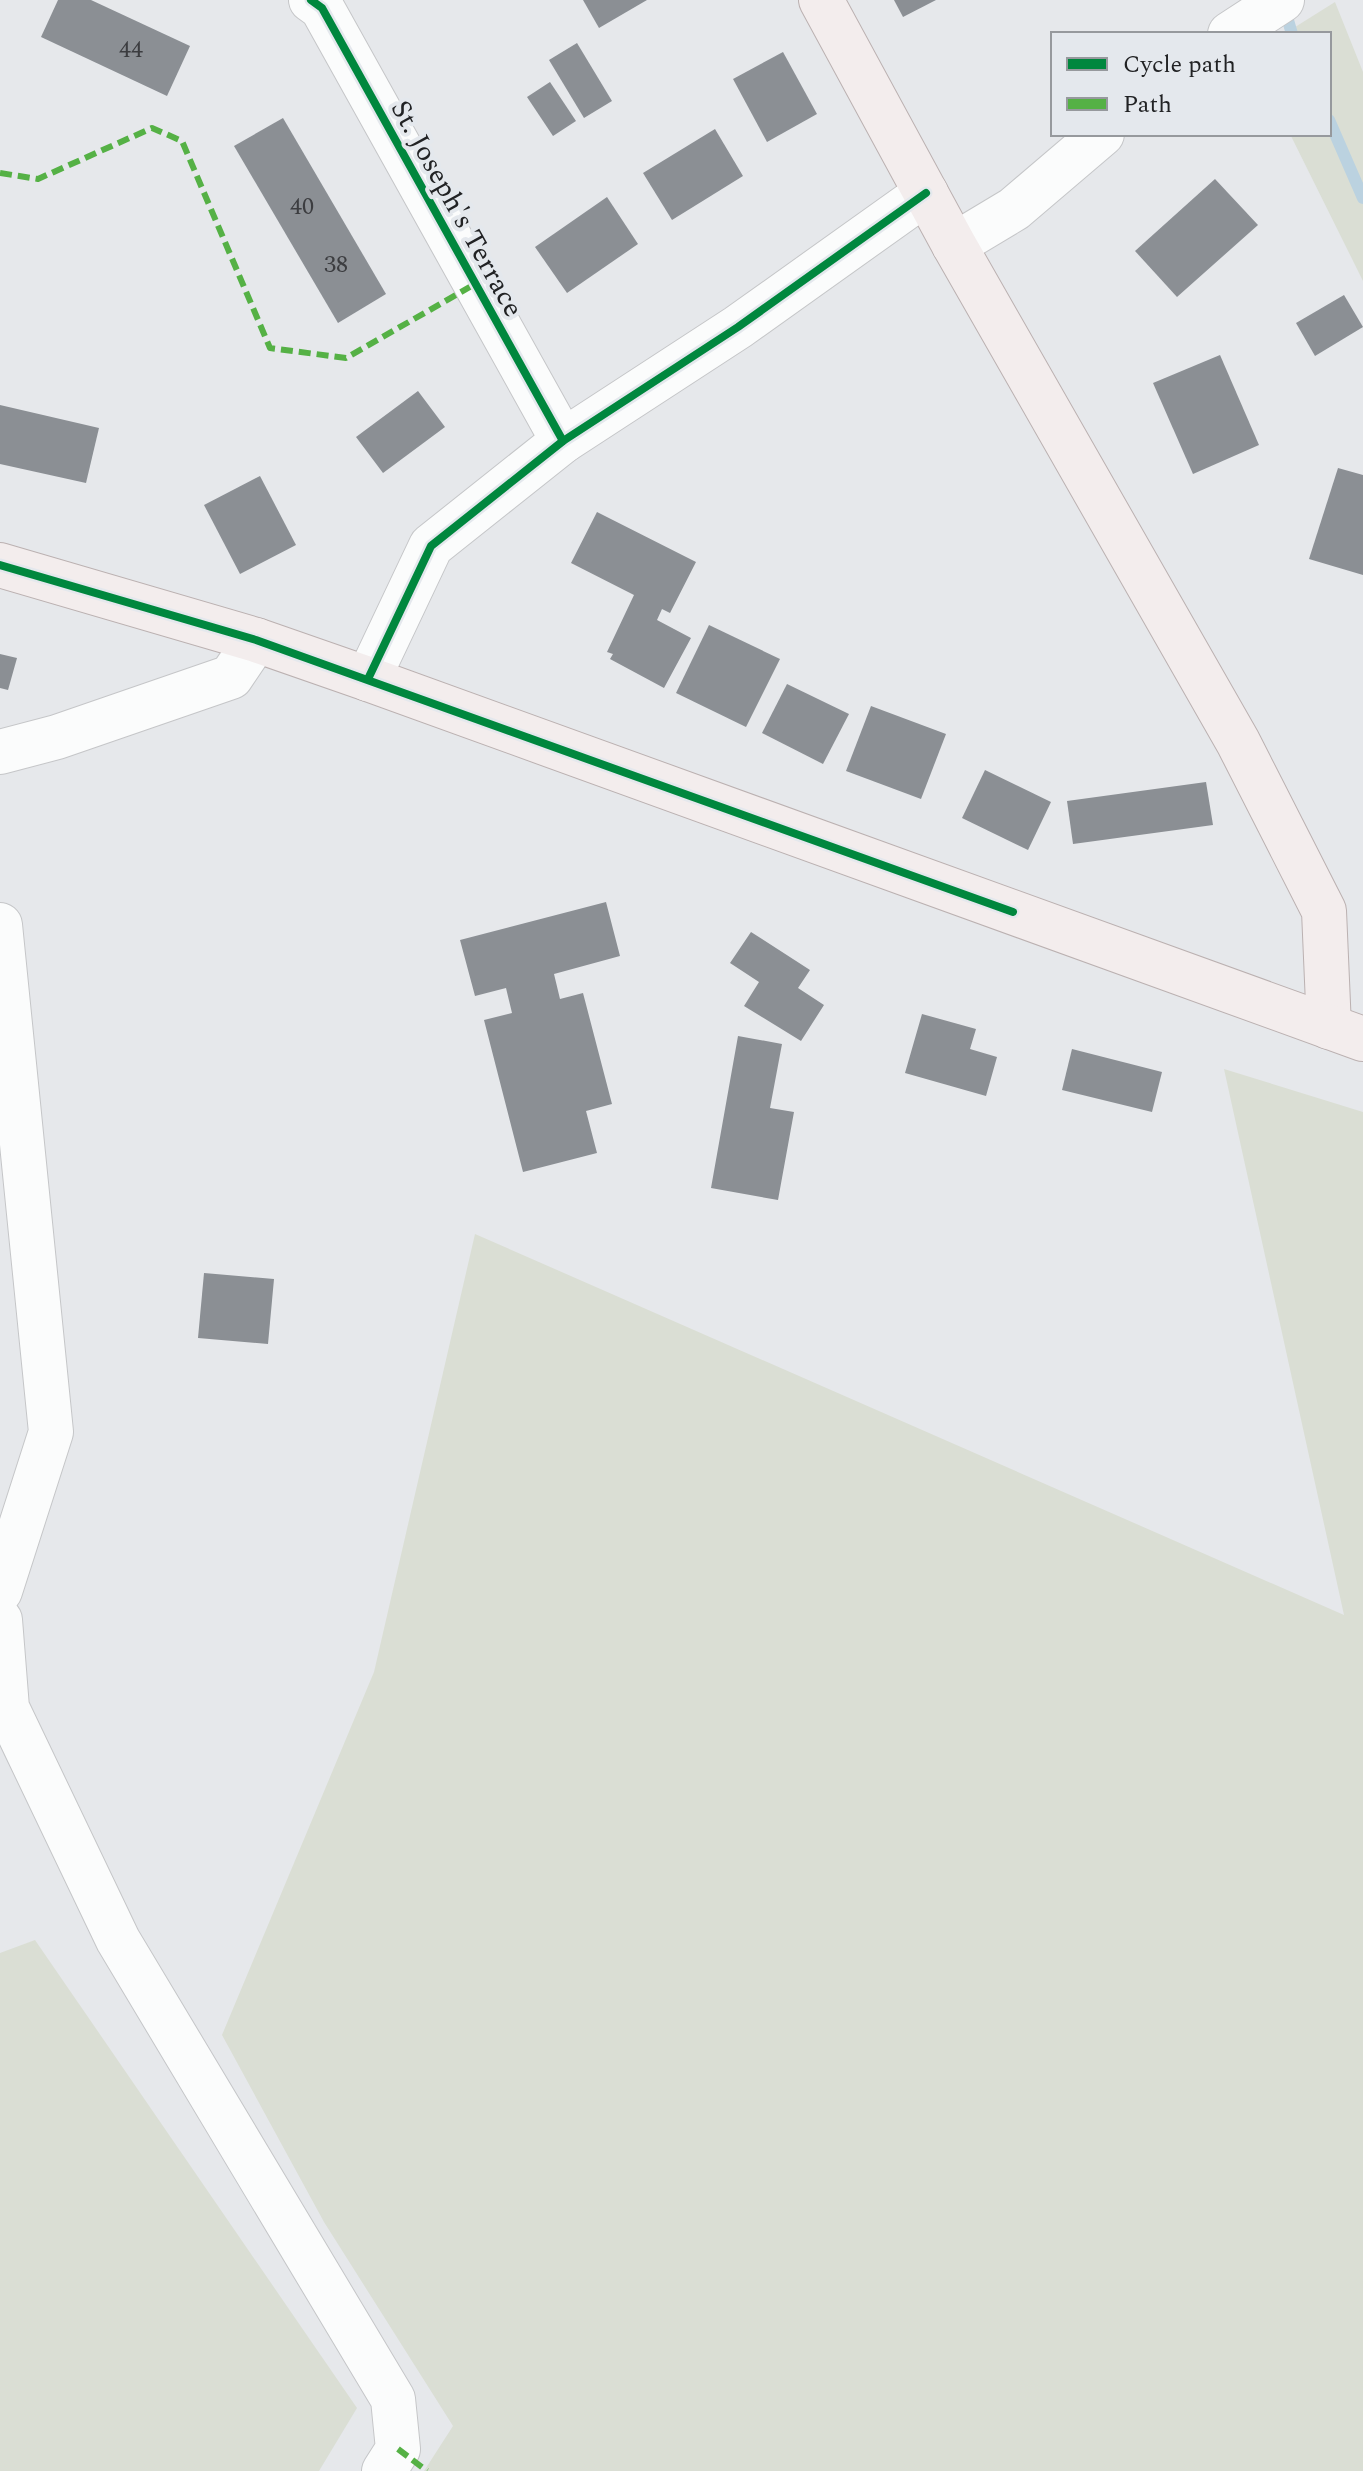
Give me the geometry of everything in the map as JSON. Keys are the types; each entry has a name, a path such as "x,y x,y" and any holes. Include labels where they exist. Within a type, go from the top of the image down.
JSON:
{"main road":[{"path":"821,0 954,245 1238,742 1324,911 1346,1033"},
{"path":"0,565 256,640 1346,1033"}],"street":[{"name":"St. Joseph's Terrace","path":"311,0 322,8 563,441"},
{"path":"1233,32 1278,3"},
{"path":"954,245 1014,209 1100,136"},
{"path":"368,679 431,546 563,441 738,327 926,193"},
{"path":"0,752 57,737 231,677 256,640"},
{"path":"0,925 51,1432 0,1591"},
{"path":"0,1620 7,1708 118,1940 393,2399 398,2449 384,2471"}],"shaded area":[{"path":"1335,2 1363,72 1363,281 1291,136 1331,136 1331,32 1287,32"},
{"path":"1224,1069 1363,1112 1363,2471 424,2471 453,2426 324,2222 222,2035 374,1672 475,1234 1344,1615"},
{"path":"35,1940 357,2408 319,2471 0,2471 0,1953"}],"building":[{"path":"58,0 91,0 190,46 167,96 41,37"},
{"path":"583,0 647,0 599,28"},
{"path":"894,0 936,0 903,17"},
{"path":"577,43 612,101 584,118 549,60"},
{"path":"783,52 817,114 767,142 733,79"},
{"path":"550,82 576,121 553,136 527,97"},
{"path":"283,118 386,294 338,323 234,146"},
{"path":"715,129 743,176 672,220 643,173"},
{"path":"1215,179 1258,225 1177,297 1135,251"},
{"path":"607,197 638,244 567,293 535,247"},
{"path":"1344,295 1363,327 1315,356 1296,323"},
{"path":"1220,355 1259,445 1193,474 1153,383"},
{"path":"418,391 445,427 383,473 356,437"},
{"path":"0,405 99,428 86,483 0,464"},
{"path":"1338,468 1363,475 1363,575 1309,559"},
{"path":"260,476 296,545 240,574 204,505"},
{"path":"597,512 696,562 670,613 662,609 657,620 691,638 664,688 610,659 613,654 607,652 634,595 571,563"},
{"path":"709,625 780,659 746,727 676,693"},
{"path":"0,654 17,658 8,690 0,688"},
{"path":"787,684 849,714 823,764 762,733"},
{"path":"871,706 946,734 921,799 846,771"},
{"path":"985,770 1051,802 1028,850 962,818"},
{"path":"1206,782 1213,825 1073,844 1067,801"},
{"path":"606,902 620,956 554,974 560,999 583,993 612,1104 586,1111 597,1153 523,1172 484,1020 512,1013 506,988 475,996 460,940"},
{"path":"751,932 810,970 798,988 824,1005 801,1041 744,1006 759,982 730,963"},
{"path":"922,1014 976,1029 970,1049 997,1057 986,1096 905,1073"},
{"path":"738,1036 782,1044 770,1108 794,1112 778,1200 711,1188"},
{"path":"1072,1049 1162,1072 1152,1112 1062,1090"},
{"path":"204,1273 274,1279 268,1344 198,1338"}],"waterway":[{"path":"1285,10 1291,32"},
{"path":"1331,125 1363,198"}],"marked path":[{"path":"0,173 38,179 152,128 182,141 270,348 346,358 475,284"},
{"path":"398,2449 427,2471"}],"cycle path":[{"path":"311,0 322,8 563,441"},
{"path":"368,679 431,546 563,441 738,327 926,193"},
{"path":"0,565 256,640 1013,912"}]}
